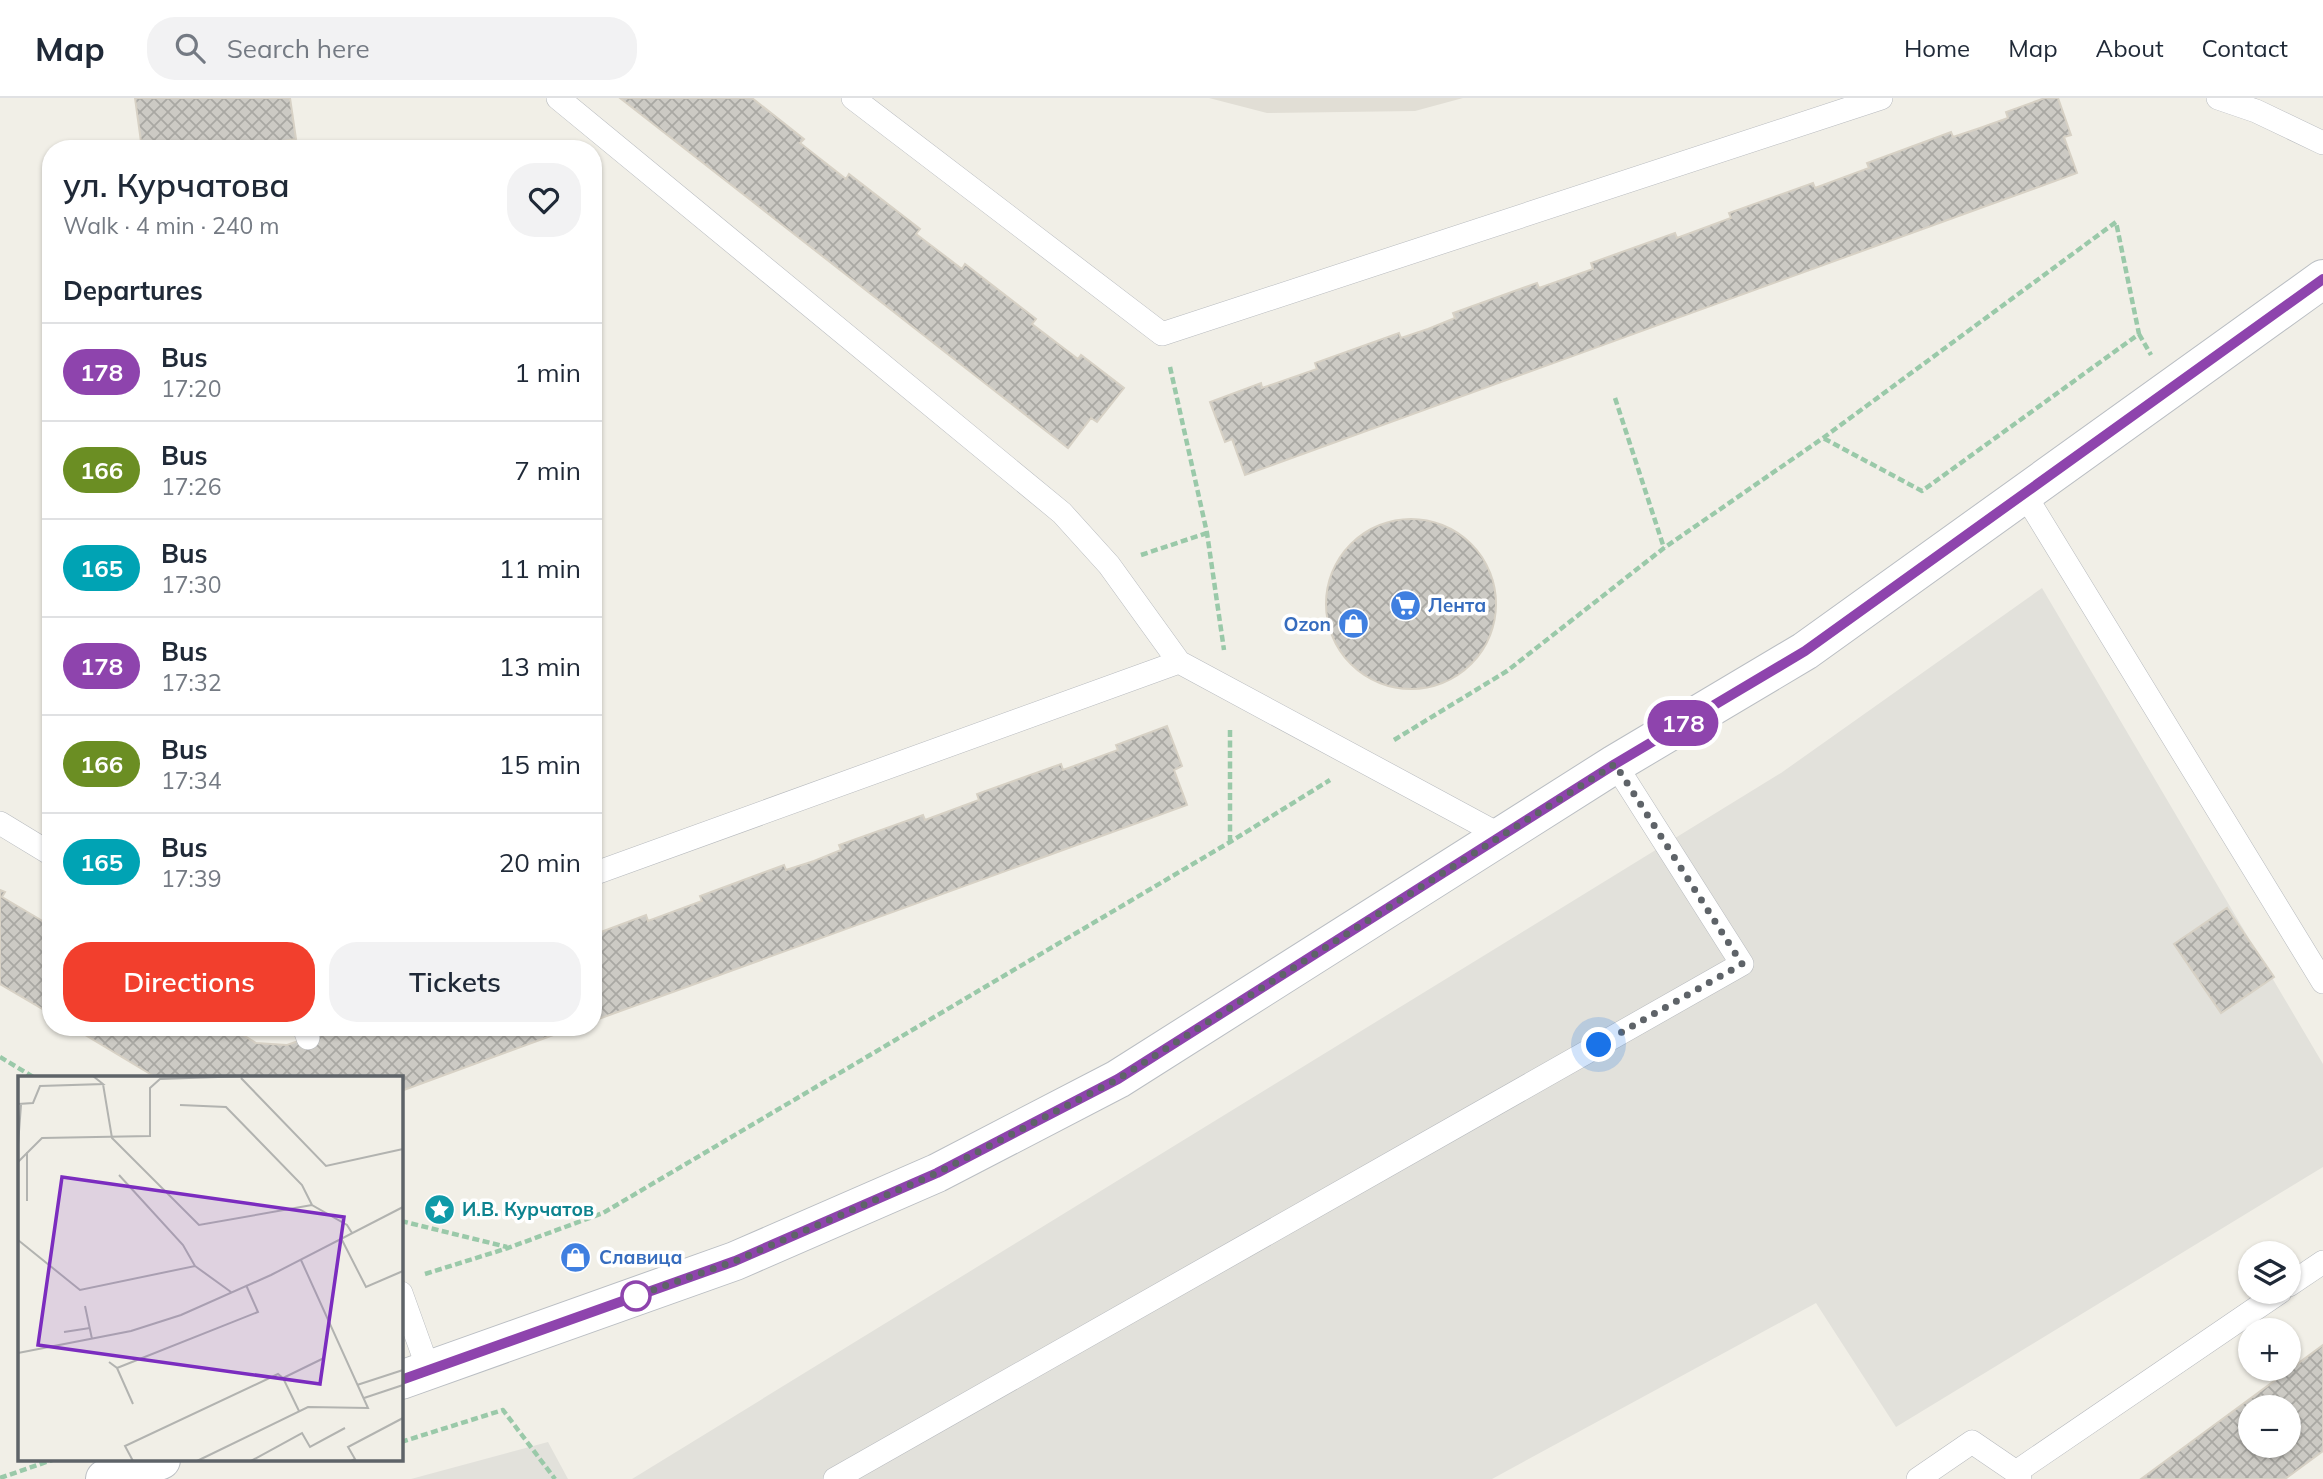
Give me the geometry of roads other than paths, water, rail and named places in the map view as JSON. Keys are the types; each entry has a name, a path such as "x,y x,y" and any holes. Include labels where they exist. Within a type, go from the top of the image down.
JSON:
{"main road":[{"path":"415,1376 735,1261 937,1173 1118,1079 1615,764 1805,651 2323,279"},
{"path":"105,1479 155,1462"}],"lane":[{"path":"558,98 1062,513 1109,565 1179,662 1502,836"},
{"path":"853,98 1163,334 1881,98"},
{"path":"2218,98 2256,111 2323,143"},
{"path":"2025,495 2323,982"},
{"path":"602,871 1179,662"},
{"path":"835,1479 1742,964 1615,764"},
{"path":"0,823 42,849"},
{"path":"2301,1277 2323,1262"},
{"path":"407,1285 415,1376"},
{"path":"1918,1479 1972,1442 2018,1476 2263,1304"}],"place":[{"name":"Лента","path":"1405,605"},
{"name":"Ozon","path":"1354,624"},
{"name":"И.В. Курчатов","path":"439,1209"},
{"name":"Славица","path":"576,1257"}]}
